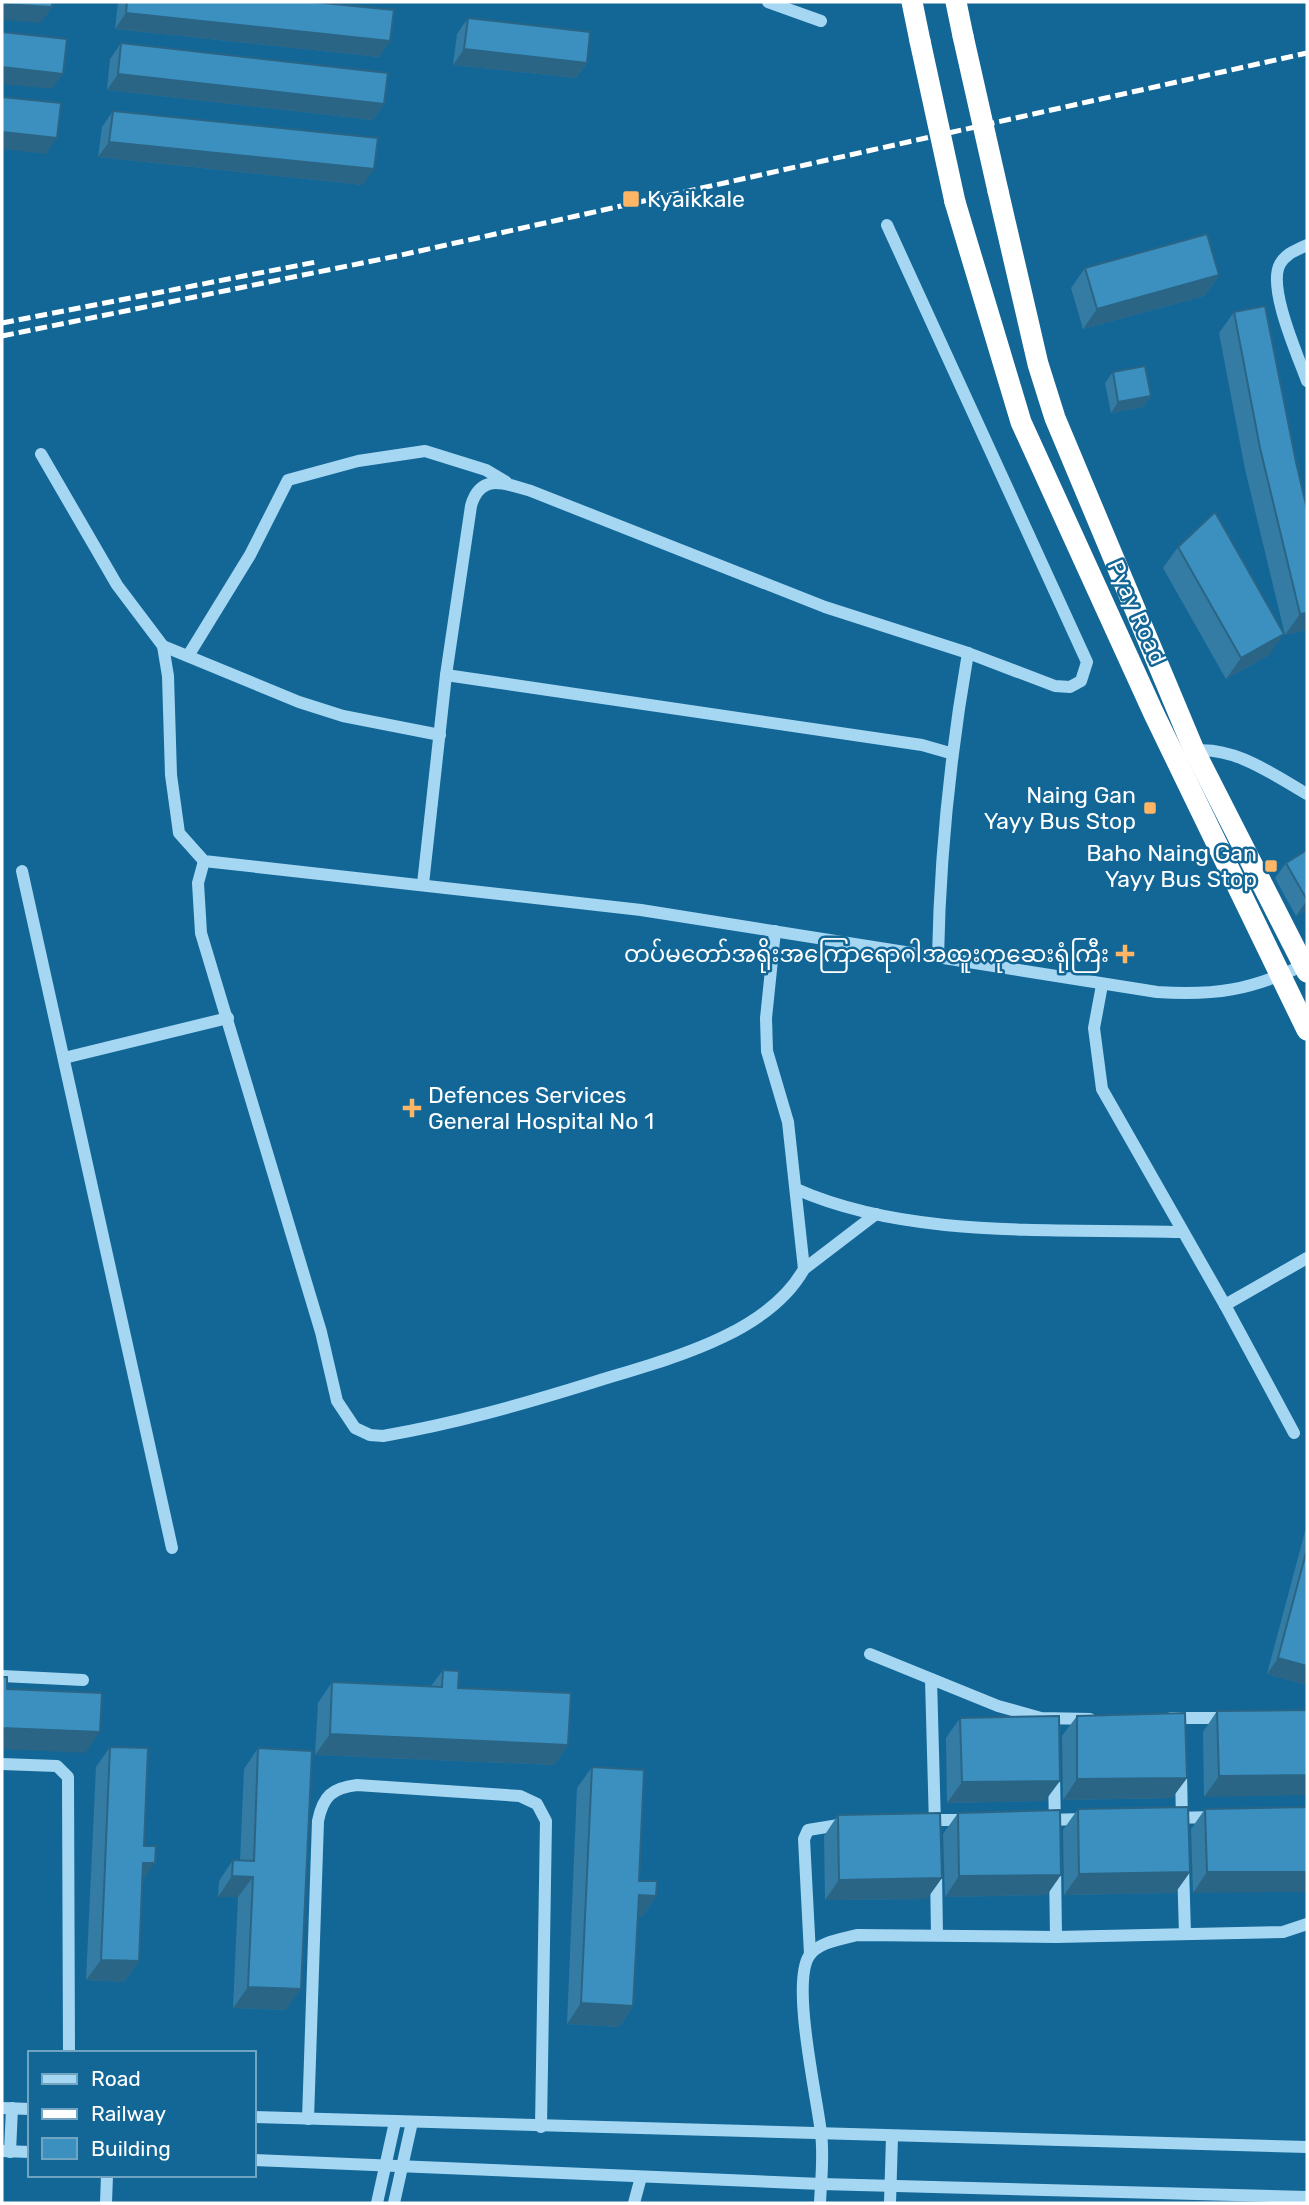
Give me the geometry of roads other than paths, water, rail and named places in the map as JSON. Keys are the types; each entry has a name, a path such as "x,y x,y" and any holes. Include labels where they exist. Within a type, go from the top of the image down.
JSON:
{"highway":[{"name":"Pyay Road","path":"912,2 955,202 1021,422 1185,755 1305,969"},
{"name":"Pyay Road","path":"956,2 1038,364 1055,418 1185,755 1279,976 1307,1030"}],"street":[{"path":"768,2 821,21"},
{"path":"188,656 250,555 288,480 358,461 425,451 486,470 511,485 825,607 968,653 1055,686 1070,687 1081,681 1087,662 887,225"},
{"path":"1307,245 1287,255 1276,275 1286,322 1307,381"},
{"path":"41,454 117,584 163,646 168,676 171,775 179,833 204,861 600,905 1102,985 1194,994 1236,991 1305,969"},
{"path":"422,884 446,675 475,492 484,485 511,485"},
{"path":"163,646 299,702 343,716 440,735"},
{"path":"939,957 943,832 950,753 968,653"},
{"path":"446,675 922,746 950,753"},
{"path":"1185,755 1258,765 1307,794"},
{"path":"204,861 198,883 201,933 321,1332 337,1401 355,1428 370,1435 383,1436 478,1418 658,1363 736,1331 768,1309 796,1284 804,1269 876,1214"},
{"path":"22,870 172,1548"},
{"path":"775,931 766,1017 767,1051 788,1122 804,1269"},
{"path":"1102,985 1094,1028 1102,1089 1181,1232 1226,1305 1294,1433"},
{"path":"64,1059 228,1018"},
{"path":"796,1189 830,1204 876,1214 947,1223 1045,1230 1181,1232"},
{"path":"1226,1305 1307,1258"},
{"path":"870,1654 998,1706 1053,1725 1106,1719"},
{"path":"2,1676 83,1680"},
{"path":"931,1679 937,1936"},
{"path":"1162,1718 1179,1725 1246,1719"},
{"path":"1054,1756 1056,1937"},
{"path":"1180,1756 1185,1934"},
{"path":"2,1764 57,1766 68,1777 69,2051"},
{"path":"308,2119 318,1821 321,1804 329,1793 339,1787 356,1785 520,1796 537,1804 546,1821 541,2127"},
{"path":"1157,1818 1224,1817"},
{"path":"1028,1820 1105,1819"},
{"path":"910,1821 975,1820"},
{"path":"820,2203 822,2136 804,2011 803,1969 810,1954 804,1839 808,1830 860,1824"},
{"path":"810,1954 827,1943 857,1935 1056,1937 1283,1932 1307,1924"},
{"path":"28,2109 7,2108 6,2151 28,2152"},
{"path":"256,2117 822,2136 1307,2147"},
{"path":"377,2203 395,2122"},
{"path":"394,2203 412,2122"},
{"path":"890,2203 892,2137"},
{"path":"256,2160 641,2178 1307,2197"},
{"path":"106,2203 107,2177"},
{"path":"634,2203 641,2178"}],"railway":[{"path":"2,336 397,256 1307,53"},
{"path":"2,323 316,262"}],"place":[{"name":"Kyaikkale","path":"631,199"},
{"name":"Naing Gan Yayy Bus Stop","path":"1150,808"},
{"name":"Baho Naing Gan Yayy Bus Stop","path":"1271,866"},
{"name":"တပ်မတော်အရိုးအကြောရောဂါအထူးကုဆေးရုံကြီး","path":"1125,954"},
{"name":"Defences Services General Hospital No 1","path":"412,1108"}]}
